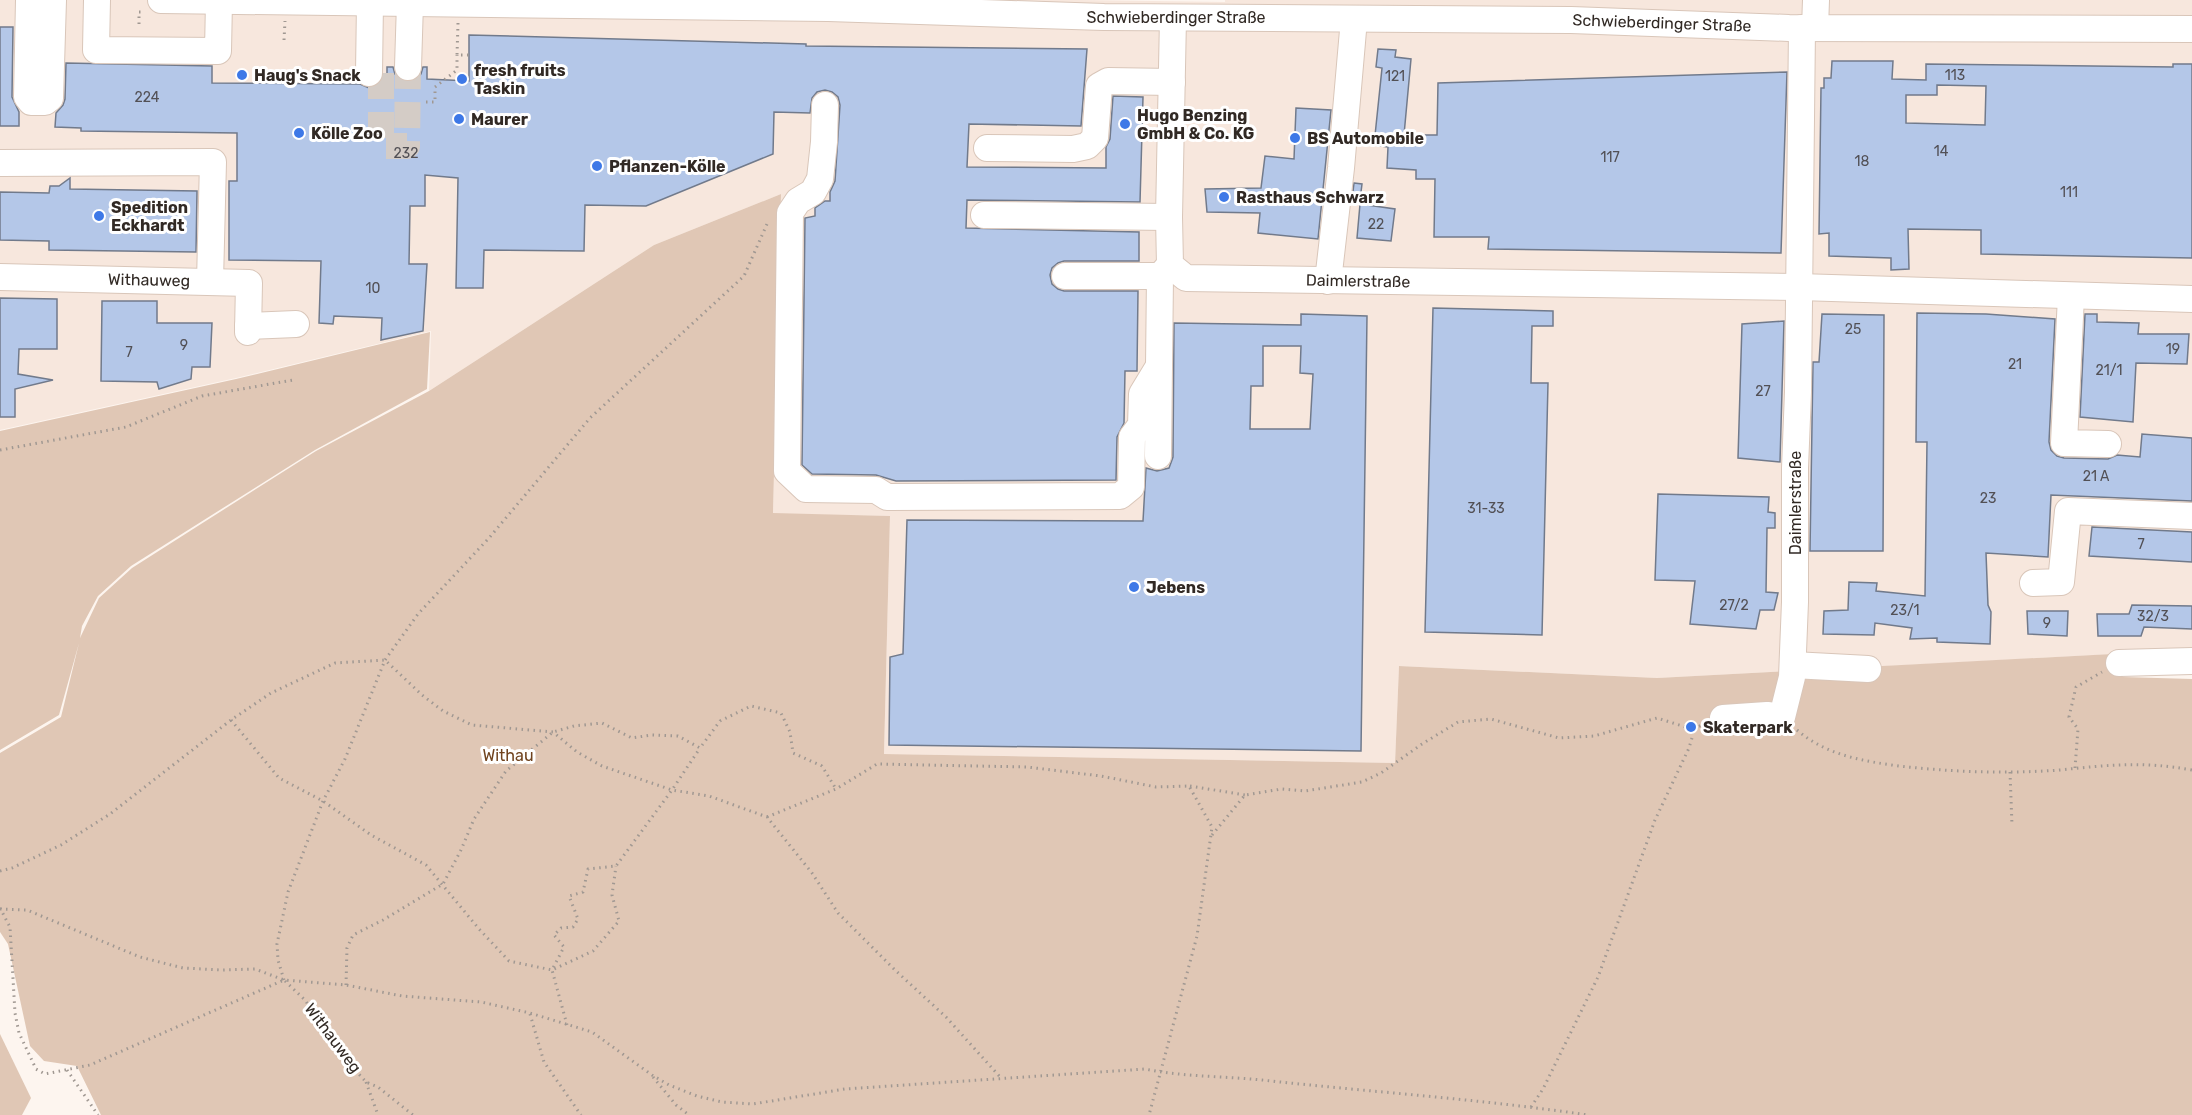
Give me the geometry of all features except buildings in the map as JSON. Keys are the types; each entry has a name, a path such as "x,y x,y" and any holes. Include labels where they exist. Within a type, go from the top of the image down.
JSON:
{"street":[{"path":"29,0 27,97 32,102 45,102 50,98 52,0"},
{"path":"97,0 96,50 218,51 219,0"},
{"name":"Schwieberdinger Straße","path":"161,0 458,4 879,5 1173,18 1354,19 1513,10 1809,28 2192,29"},
{"path":"1799,287 1809,28 1816,0"},
{"path":"375,73 376,3"},
{"path":"408,67 410,3"},
{"path":"1158,456 1159,366 1169,217 1173,18"},
{"path":"1328,281 1354,19"},
{"path":"987,148 1073,149 1087,146 1095,138 1099,86 1108,81 1172,82"},
{"path":"825,105 820,179 813,192 798,201 790,213 787,471 806,489 876,490 887,497 1120,496 1131,487 1132,437 1141,425 1142,394 1159,366"},
{"path":"0,163 213,162 210,281"},
{"path":"984,215 1169,217"},
{"path":"1065,276 1165,271"},
{"name":"Daimlerstraße","path":"1165,271 1186,278 1799,287 2192,299"},
{"name":"Withauweg","path":"0,277 249,283 248,329 296,324"},
{"name":"Daimlerstraße","path":"1782,717 1793,665 1799,287"},
{"path":"2071,296 2064,443 2108,444"},
{"path":"2033,583 2061,582 2068,512 2192,516"},
{"path":"2119,663 2192,661"},
{"path":"1793,665 1868,669"},
{"path":"1723,718 1767,715 1782,717"}],"path":[{"path":"426,102 435,102 435,87 457,70 458,4"},
{"path":"457,55 469,55"},
{"path":"284,980 278,960 277,944 298,862 323,801 345,759 385,660 417,614 489,538 590,418 744,276 770,218"},
{"path":"0,450 126,427 202,396 293,380"},
{"path":"0,871 12,868 61,845 110,814 231,720 271,693 335,663 385,660 422,695 443,711 471,724 553,732 574,726 602,723 632,738 651,735 678,736 700,748"},
{"path":"2075,768 2078,729 2069,717 2076,687 2119,663"},
{"path":"231,720 279,778 323,801 371,835 426,864 479,929 509,961 552,970 593,951 620,921 612,895 616,866 720,721 751,706 781,713 790,732 793,753 822,766 836,789"},
{"path":"1782,717 1812,743 1844,756 1878,763 1925,769 2010,772 2136,763 2192,770"},
{"path":"766,817 836,789 877,764 1027,766 1101,776 1156,787 1189,786 1245,795 1282,789 1305,791 1362,782 1381,773 1458,722 1491,719 1559,738 1594,736 1657,718 1692,729"},
{"path":"553,732 577,752 602,766 672,790 709,796 766,817 812,873 838,913 946,1017 1001,1079"},
{"path":"345,985 347,948 353,935 443,884 474,819 506,771 553,732"},
{"path":"1531,1107 1543,1089 1598,977 1655,820 1692,738"},
{"path":"2010,772 2012,825"},
{"path":"1149,1115 1197,936 1212,827 1189,786"},
{"path":"1210,836 1245,795"},
{"path":"567,1024 552,970 564,947 554,935 561,928 573,927 578,919 569,896 583,892 588,869 616,866"},
{"path":"0,908 10,927 15,1013 19,1033 36,1069 45,1074 90,1065 113,1056 284,980"},
{"path":"0,908 27,910 140,957 172,966 221,970 255,969 284,980 345,985 402,996 481,1002 530,1013 592,1032 652,1075 697,1095 722,1102 753,1104 845,1089 1145,1069 1531,1107 1588,1115"},
{"name":"Withauweg","path":"284,980 305,1000 340,1053 366,1082 378,1088 412,1115"},
{"path":"530,1013 544,1062 581,1115"},
{"path":"67,1070 98,1115"},
{"path":"652,1075 676,1105 689,1115"},
{"path":"366,1082 378,1115"}],"shaded area":[{"path":"0,0 1225,2 1225,0 2192,0 2192,650 1657,678 1399,666 1395,763 884,754 890,516 773,514 781,194 654,245 429,391 431,331 236,378 0,430"}],"green space":[{"name":"Withau","path":"781,194 773,513 890,516 884,754 1395,763 1399,666 1657,678 2112,654 2123,677 2192,679 2192,1115 101,1115 77,1066 44,1061 30,1046 8,944 0,932 0,753 61,717 79,643 59,715 0,750 0,431 236,379 430,332 427,389 315,450 131,566 98,596 82,626 80,638 99,598 132,568 316,451 429,391 654,245"},
{"path":"0,1034 31,1098 22,1115 0,1115"}],"tunnel":[{"path":"381,73 381,146 407,146 408,67"}],"place":[{"name":"Haug's Snack","path":"242,75"},
{"name":"fresh fruits Taskin","path":"462,79"},
{"name":"Maurer","path":"459,119"},
{"name":"Hugo Benzing GmbH & Co. KG","path":"1125,124"},
{"name":"Kölle Zoo","path":"299,133"},
{"name":"BS Automobile","path":"1295,138"},
{"name":"Pflanzen-Kölle","path":"597,166"},
{"name":"Rasthaus Schwarz","path":"1224,197"},
{"name":"Spedition Eckhardt","path":"99,216"},
{"name":"Jebens","path":"1134,587"},
{"name":"Skaterpark","path":"1691,727"}]}
